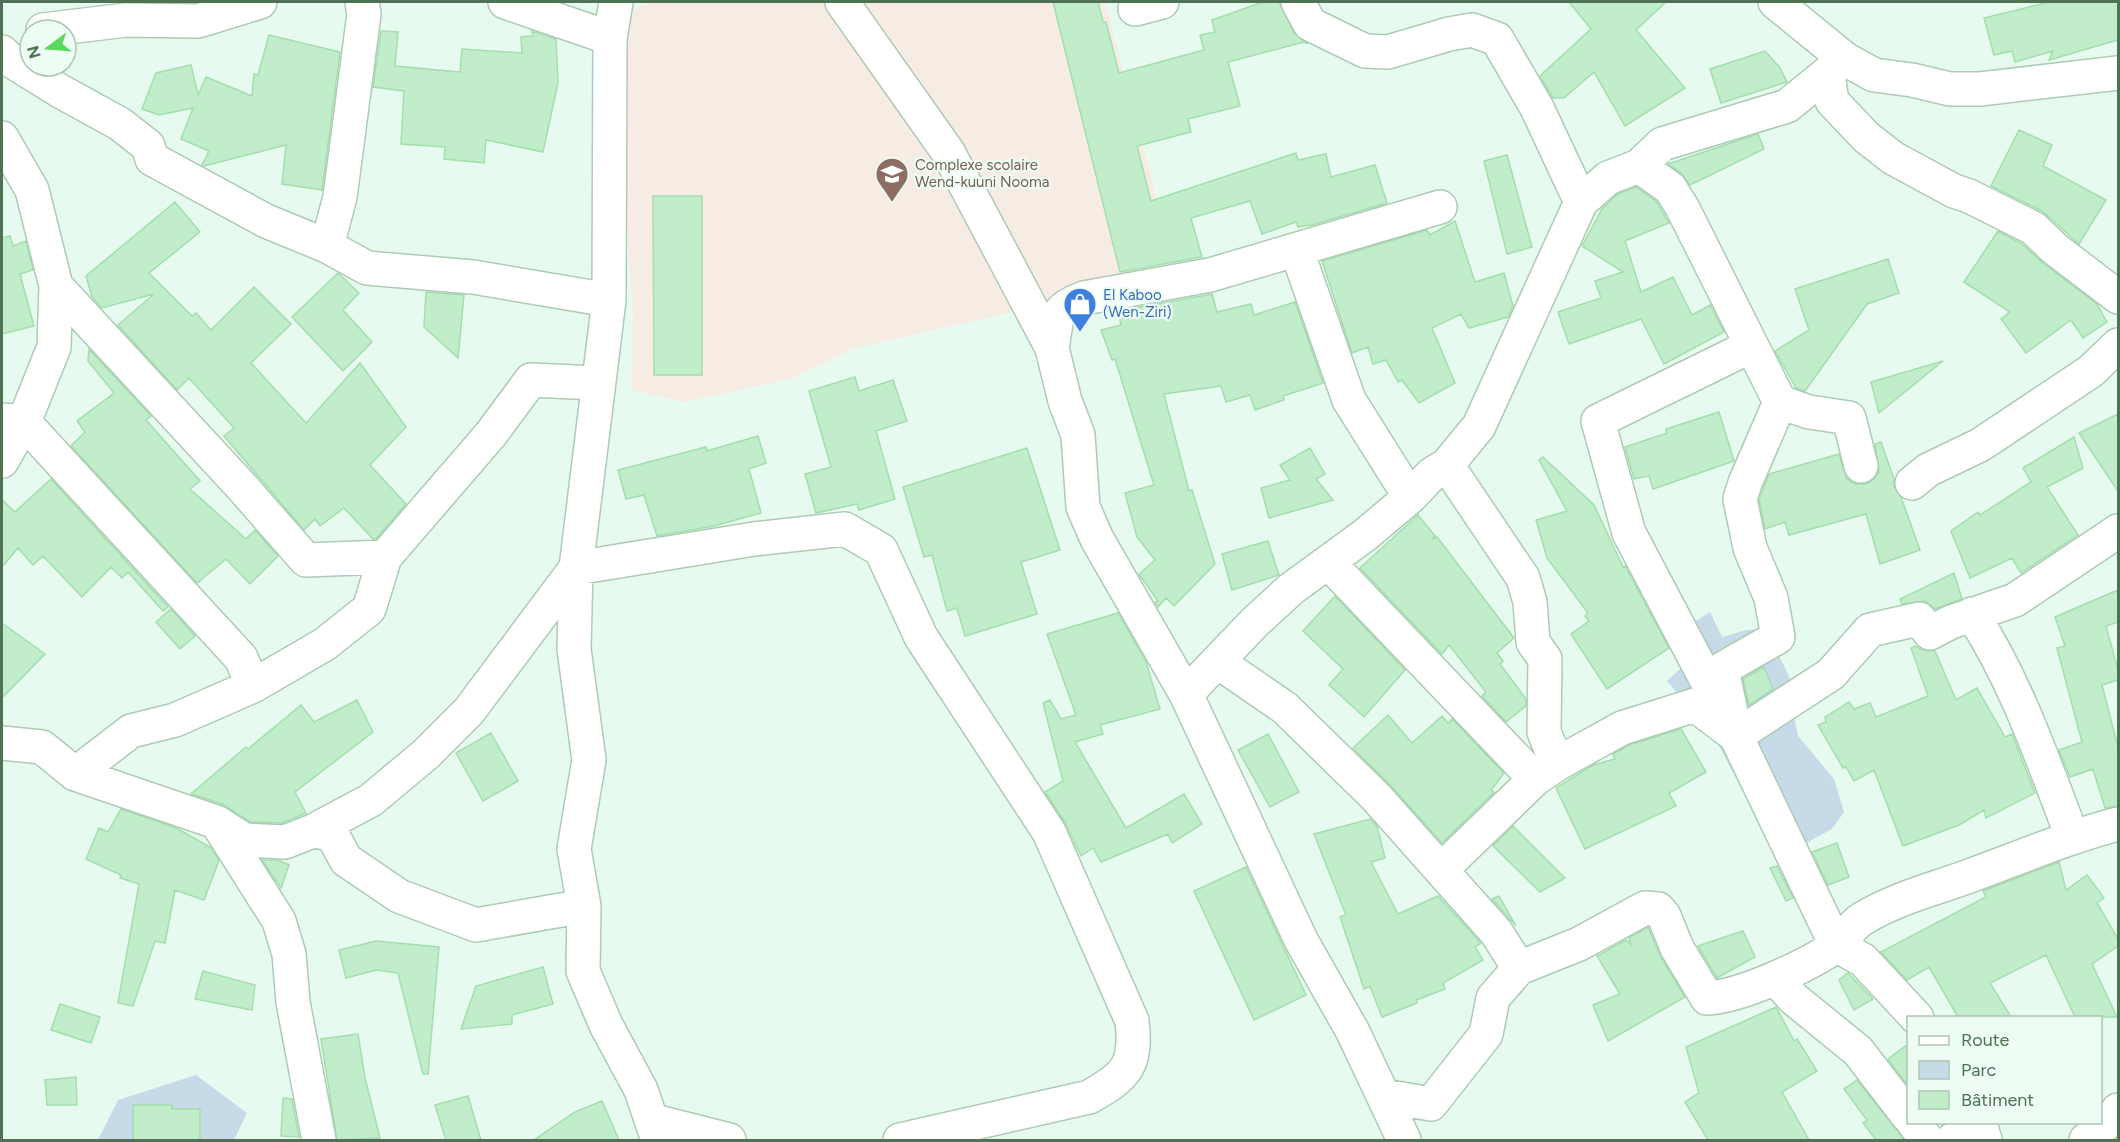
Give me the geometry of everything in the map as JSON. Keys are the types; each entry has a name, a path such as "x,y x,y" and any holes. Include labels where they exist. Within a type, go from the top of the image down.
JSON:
{"street":[{"path":"78,22 123,11 198,21 260,2"},
{"path":"327,246 340,197 364,14 362,2"},
{"path":"505,2 610,38"},
{"path":"616,2 610,38 609,300 576,568 574,649 589,760 574,849 584,906 583,971 657,1136 729,1140"},
{"path":"842,2 948,152 1052,348 1065,401 1078,435 1083,507 1127,595 1186,694 1301,940 1353,1032 1404,1140"},
{"path":"1276,2 1281,6 1296,2 1310,24 1365,51 1388,52 1449,34 1472,30 1497,39 1537,108 1581,202"},
{"path":"1775,2 1837,67 1874,75 1912,80 1950,89 1980,89 2118,73"},
{"path":"2,35 18,33"},
{"path":"2,52 30,72 120,124 148,146 152,159 266,221 327,246 367,268 473,277 609,300"},
{"path":"1186,694 1255,622 1291,589 1410,497 1432,474 1447,465 1479,426 1581,202 1608,178 1638,166 1662,144 1787,106 1837,67"},
{"path":"1837,67 1832,101 1866,137 1893,158 1954,191 2033,228 2055,249 2118,297"},
{"path":"2,138 32,190 57,286 54,347 13,421 2,461"},
{"path":"1638,166 1670,188 1695,231 1780,402 1809,412 1849,418 1861,466"},
{"path":"1052,348 1059,311 1066,304 1084,297 1210,275 1440,207"},
{"path":"1297,251 1349,400 1410,497"},
{"path":"57,286 306,560 385,557"},
{"path":"1912,483 1928,470 1980,445 2091,371 2118,345"},
{"path":"1751,346 1598,421 1629,533 1736,736 1836,945 1863,960 1916,1016"},
{"path":"75,774 131,731 175,720 253,686 325,644 369,609 385,557 491,434 531,380 597,383"},
{"path":"1736,736 1722,669 1778,637 1771,598 1750,548 1740,499 1744,483 1780,402"},
{"path":"13,421 241,658 253,686"},
{"path":"1447,465 1523,578 1530,602 1533,642 1545,659 1546,771"},
{"path":"2,743 42,747 75,774 216,822 244,840 285,842 313,831 370,800 426,754 469,711 576,568 754,539 845,529 881,550 921,637 1043,822 1132,1021 1136,1049 1126,1070 1112,1084 1089,1097 900,1140"},
{"path":"1736,736 1831,674 1870,630 1919,619 1930,633 1972,614 2015,600 2118,531"},
{"path":"1328,562 1546,771"},
{"path":"1972,614 1986,635 2031,732 2072,836"},
{"path":"1218,662 1285,708 1376,797 1496,932 1519,968"},
{"path":"1442,869 1546,771 1622,728 1695,705 1736,736"},
{"path":"216,822 279,921 289,954 292,1002 319,1140"},
{"path":"1384,1096 1431,1104 1486,1034 1493,998 1519,968 1579,944 1645,908 1658,909 1664,916 1677,948 1707,998 1724,998 1775,978 1836,945 1860,920 1905,898 2072,836 2118,824"},
{"path":"313,831 332,834 346,860 399,896 476,925 584,906"},
{"path":"1775,978 1794,999 1858,1051 1907,1115"},
{"path":"2086,1140 2117,1116"},
{"path":"1915,1124 1927,1140"},
{"path":"1952,1140 1981,1129"}],"shaded area":[{"name":"Complexe scolaire Wend-kuuni Nooma","path":"648,2 1105,2 1159,207 1166,277 855,348 791,379 685,402 631,390 633,314 625,198 624,16"}],"green space":[{"path":"1710,612 1722,637 1755,630 1772,645 1792,684 1789,691 1798,736 1834,779 1844,812 1832,829 1786,854 1744,793 1712,733 1667,681 1691,659 1687,626"},
{"path":"196,1075 247,1113 234,1140 98,1140 118,1100"}],"building":[{"path":"1053,2 1098,2 1103,22 1106,22 1119,73 1204,50 1200,35 1215,32 1212,20 1263,2 1279,2 1294,33 1308,44 1304,42 1228,62 1240,106 1188,119 1191,132 1137,146 1151,201 1296,153 1298,160 1326,154 1331,177 1375,165 1387,203 1312,225 1298,227 1296,222 1262,234 1250,201 1191,218 1202,257 1120,272"},
{"path":"1569,2 1666,2 1636,30 1685,88 1625,126 1594,72 1564,98 1553,98 1540,76 1591,29"},
{"path":"2049,2 2118,2 2118,40 2049,60 2053,51 2015,62 2012,51 1994,55 1984,18"},
{"path":"381,31 398,32 395,66 460,72 462,49 522,53 521,37 533,36 532,31 556,39 558,83 543,152 486,140 484,163 444,159 445,147 401,144 404,91 373,87"},
{"path":"269,35 340,52 322,190 282,184 286,145 204,166 202,165 209,151 181,139 193,108 159,115 142,109 156,73 191,65 198,95 206,77 252,96 254,74 258,75"},
{"path":"1765,51 1780,68 1787,82 1721,103 1710,69"},
{"path":"2019,130 2052,145 2043,166 2106,200 2079,244 2042,211 1991,186"},
{"path":"1758,134 1764,149 1690,185 1681,173 1668,164"},
{"path":"1507,155 1532,247 1507,254 1484,161"},
{"path":"1636,187 1656,201 1669,223 1625,241 1641,292 1673,277 1692,315 1710,305 1724,332 1664,364 1641,319 1569,344 1558,312 1601,298 1595,281 1623,272 1582,246 1602,209 1618,194"},
{"path":"653,196 702,196 702,375 654,375"},
{"path":"175,202 200,232 149,273 192,316 196,313 211,330 254,287 291,324 251,363 306,423 360,363 406,427 370,465 406,504 376,539 373,539 344,508 320,526 315,519 304,530 224,436 234,428 189,378 177,390 118,325 154,294 102,308 92,297 86,276"},
{"path":"1455,221 1475,282 1504,273 1513,306 1508,317 1469,328 1461,314 1432,328 1455,383 1419,403 1402,380 1398,382 1386,360 1373,364 1368,347 1352,353 1322,261 1427,230 1430,235"},
{"path":"1998,231 2022,244 2044,264 2097,304 2107,322 2083,338 2071,320 2026,353 2001,319 2010,312 1964,282"},
{"path":"10,236 13,246 26,241 33,270 20,274 34,326 2,334 2,238"},
{"path":"1888,259 1899,293 1867,304 1805,391 1796,388 1775,351 1809,330 1795,289"},
{"path":"338,273 359,293 343,310 372,342 343,371 292,317"},
{"path":"426,292 464,295 458,358 424,327"},
{"path":"1212,294 1217,312 1251,304 1254,315 1295,302 1323,383 1283,396 1284,400 1255,410 1250,395 1226,402 1221,386 1164,394 1189,491 1192,490 1215,564 1174,606 1166,598 1158,607 1155,602 1158,601 1139,574 1155,560 1137,537 1125,493 1154,485 1115,359 1112,360 1101,330 1121,325 1118,311"},
{"path":"89,349 151,416 146,420 200,481 190,489 246,539 255,530 278,556 250,584 226,559 197,583 71,446 85,432 77,421 114,393 88,361"},
{"path":"1943,361 1879,413 1871,382"},
{"path":"855,377 859,391 893,380 907,421 876,431 895,499 859,510 857,504 816,513 805,474 831,467 809,391"},
{"path":"1719,412 1734,461 1653,489 1649,476 1634,479 1625,447 1667,433 1666,429"},
{"path":"2118,414 2118,491 2079,433"},
{"path":"758,436 766,463 749,469 761,513 714,526 657,536 644,495 626,499 618,470 706,447 707,451"},
{"path":"2074,437 2083,468 2047,487 2078,535 2021,573 2012,558 1970,578 1951,531 1978,512 1980,515 2031,482 2023,468"},
{"path":"1881,442 1894,479 1894,487 1901,497 1920,550 1880,564 1866,514 1789,535 1785,522 1765,529 1759,500 1769,474 1839,454 1847,479 1855,484 1866,484 1879,472 1875,444"},
{"path":"1027,448 1060,550 1021,562 1037,614 965,636 957,608 947,611 932,555 924,557 903,487"},
{"path":"1310,448 1325,474 1316,479 1333,500 1269,518 1261,488 1290,480 1280,465"},
{"path":"1543,457 1594,505 1623,567 1625,566 1669,648 1607,689 1571,634 1589,621 1585,616 1588,613 1547,558 1536,520 1567,511 1539,460"},
{"path":"51,479 168,607 163,611 128,572 122,578 111,567 82,597 43,556 33,565 18,548 2,567 2,500 15,512"},
{"path":"1418,515 1435,536 1432,539 1437,537 1514,638 1497,653 1503,661 1500,664 1526,699 1526,706 1506,722 1482,696 1486,692 1449,645 1442,654 1360,568"},
{"path":"1268,541 1279,575 1232,590 1222,554"},
{"path":"1954,573 1962,599 1935,609 1925,601 1902,604 1900,599"},
{"path":"2118,590 2118,622 2106,626 2118,670 2118,680 2102,685 2118,747 2118,806 2105,808 2093,769 2070,777 2059,750 2082,742 2057,648 2065,646 2055,617"},
{"path":"1335,596 1405,670 1364,717 1329,685 1343,669 1303,631"},
{"path":"171,609 195,636 180,649 156,622"},
{"path":"1118,613 1146,662 1160,709 1100,725 1103,734 1075,742 1126,828 1184,794 1202,824 1172,843 1168,834 1101,862 1093,848 1081,856 1065,822 1045,792 1063,781 1043,703 1050,700 1061,719 1076,715 1047,634"},
{"path":"2,623 45,654 2,698"},
{"path":"1916,646 1922,650 1935,651 1956,700 1977,688 2005,737 2012,734 2035,793 1986,818 1984,810 1959,825 1903,846 1874,770 1854,781 1846,767 1843,768 1818,725 1826,722 1825,717 1849,702 1854,709 1870,703 1876,717 1928,696 1911,648"},
{"path":"1764,667 1773,689 1749,705 1743,679"},
{"path":"357,700 373,732 295,792 306,813 282,823 250,822 222,804 191,794 246,747 248,749 301,705 314,722"},
{"path":"1388,715 1412,743 1442,716 1448,723 1452,719 1504,773 1491,790 1494,792 1442,843 1353,748"},
{"path":"1681,729 1706,772 1669,793 1676,806 1585,849 1556,788 1593,765 1615,759 1613,754 1629,745"},
{"path":"491,733 518,781 483,801 456,753"},
{"path":"1268,734 1299,792 1270,807 1238,750"},
{"path":"121,809 176,828 210,847 219,860 204,900 175,890 165,943 155,941 133,1006 118,1003 139,884 120,878 121,875 86,859 99,828 108,832"},
{"path":"1370,819 1377,826 1385,858 1371,862 1398,914 1438,896 1481,943 1475,947 1483,960 1443,983 1445,989 1382,1017 1370,986 1364,989 1340,917 1346,915 1314,834"},
{"path":"1513,826 1565,878 1540,892 1493,846"},
{"path":"1837,843 1849,877 1828,885 1812,852"},
{"path":"262,860 278,860 289,865 281,888"},
{"path":"2059,862 2066,890 2087,875 2104,898 2097,903 2118,939 2118,946 2092,964 2117,1017 2075,1016 2046,955 1990,983 2010,1016 1957,1016 1929,967 1907,980 1881,952 1986,897 1983,891"},
{"path":"1777,866 1793,898 1786,901 1770,868"},
{"path":"1246,867 1306,995 1254,1020 1194,891"},
{"path":"1499,896 1516,926 1492,899"},
{"path":"1648,927 1661,958 1685,997 1608,1041 1593,1005 1620,994 1597,956 1626,940 1631,944 1629,938"},
{"path":"1743,931 1755,957 1717,978 1698,946"},
{"path":"376,941 439,947 428,1074 423,1074 398,973 376,970 346,978 339,950"},
{"path":"543,967 553,1004 512,1015 512,1024 461,1029 476,986"},
{"path":"203,971 255,985 252,1010 195,999"},
{"path":"1848,973 1873,999 1854,1010 1839,980"},
{"path":"60,1004 100,1017 91,1043 51,1030"},
{"path":"1776,1007 1794,1041 1797,1039 1817,1071 1782,1092 1809,1140 1708,1140 1685,1102 1699,1093 1686,1047"},
{"path":"358,1034 365,1078 380,1138 337,1140 321,1039"},
{"path":"1907,1045 1907,1085 1888,1059"},
{"path":"76,1077 77,1105 47,1105 45,1080"},
{"path":"1857,1080 1904,1140 1876,1140 1863,1123 1867,1120 1844,1089"},
{"path":"468,1096 481,1140 446,1140 435,1105"},
{"path":"283,1098 292,1099 299,1137 281,1136"},
{"path":"602,1101 619,1140 534,1140 575,1112"},
{"path":"133,1105 172,1105 172,1109 200,1109 200,1140 133,1140"}],"place":[{"name":"Complexe scolaire Wend-kuuni Nooma","path":"892,203"},
{"name":"El Kaboo (Wen-Ziri)","path":"1080,333"}]}
